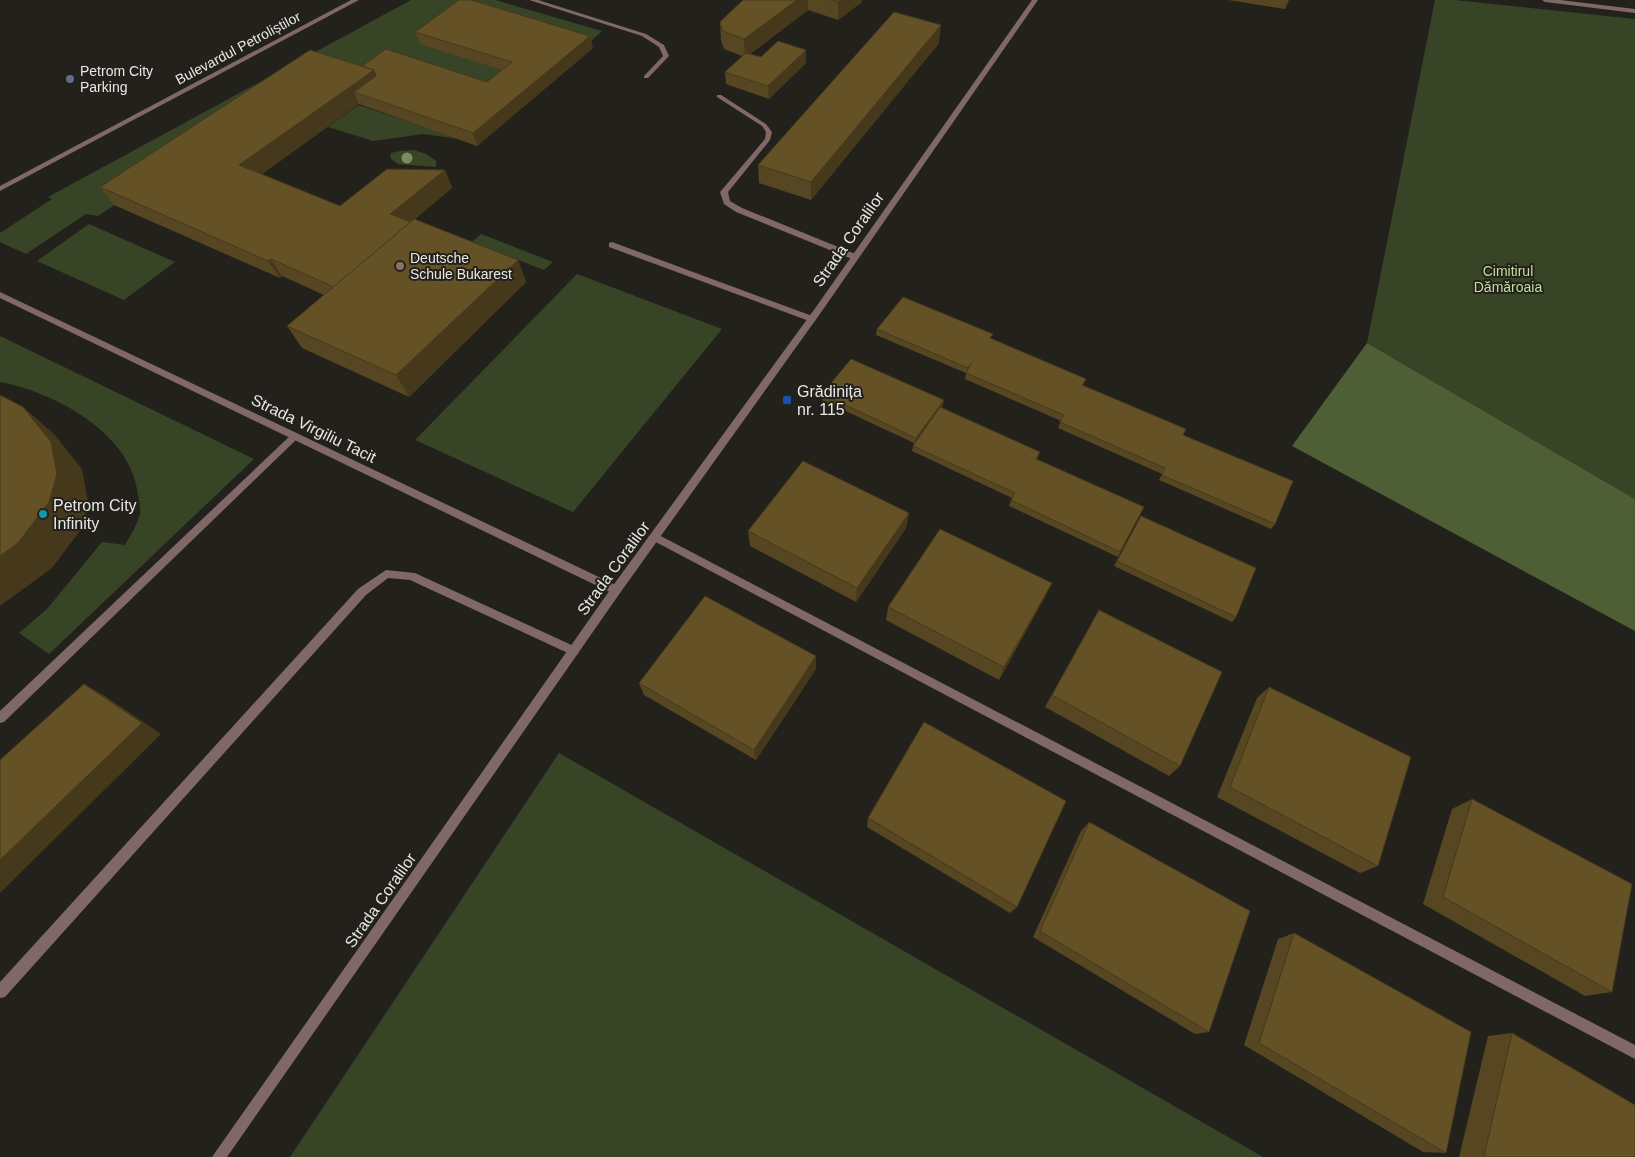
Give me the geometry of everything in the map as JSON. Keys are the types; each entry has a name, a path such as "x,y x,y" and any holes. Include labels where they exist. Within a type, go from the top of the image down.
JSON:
{"street":[{"name":"Bulevardul Petroliștilor","path":"0,189 356,0"},
{"path":"532,0 644,35 662,46 666,56 646,77"},
{"name":"Strada Coralilor","path":"219,1157 616,590 812,319 1035,0"},
{"path":"1545,0 1635,11"},
{"path":"719,96 764,125 769,132 768,139 724,192 727,202 739,210 855,257"},
{"path":"612,245 812,319"},
{"name":"Strada Virgiliu Tacit","path":"0,294 616,590"},
{"path":"0,718 295,436"},
{"path":"655,537 1635,1052"},
{"path":"0,992 362,592 386,574 411,576 574,651"}],"green space":[{"path":"411,0 495,0 602,31 586,46 516,75 491,95 363,82 318,68 98,216 86,214 26,254 0,242 0,233 52,199 48,197"},
{"name":"Cimitirul Dămăroaia","path":"1435,0 1455,0 1635,19 1635,499 1367,343"},
{"path":"359,105 460,139 423,134 373,141 328,127"},
{"path":"414,150 426,154 436,161 436,167 398,164 390,158 391,153"},
{"path":"89,224 175,262 124,300 37,261"},
{"path":"481,234 553,262 544,270 472,242"},
{"path":"577,274 722,329 573,512 415,440"},
{"path":"0,336 254,459 49,654 19,633 47,609 102,542 125,545 138,521 140,503 133,473 122,453 106,435 87,419 44,395 0,382"},
{"path":"1367,343 1635,499 1635,631 1292,446"},
{"path":"559,753 1263,1157 290,1157"}],"building":[{"path":"459,0 471,0 590,36 473,133 354,92 376,76 374,70 362,66 386,49 487,82 512,62 415,32"},
{"path":"743,0 797,0 744,39 723,31 720,22"},
{"path":"894,12 941,25 811,182 758,165"},
{"path":"778,41 806,50 768,86 725,72 746,53 761,57"},
{"path":"310,50 374,70 239,165 340,206 387,169 445,170 390,214 411,222 334,287 271,259 268,261 100,187"},
{"path":"414,219 518,260 396,375 287,326"},
{"path":"903,297 993,334 990,338 1086,379 1082,385 1186,429 1183,435 1293,481 1275,524 1162,475 1165,468 1060,422 1064,415 966,373 971,364 968,368 877,329"},
{"path":"851,359 944,400 916,438 822,394"},
{"path":"0,395 23,407 51,442 57,474 49,502 18,543 0,556"},
{"path":"940,407 1040,452 1036,459 1144,507 1120,552 1011,500 1015,493 913,446"},
{"path":"803,461 909,513 857,588 748,531"},
{"path":"1141,516 1256,568 1236,617 1117,561"},
{"path":"940,529 1052,583 1004,667 888,607"},
{"path":"705,596 816,656 754,750 639,683"},
{"path":"1099,610 1222,672 1180,766 1052,695"},
{"path":"84,684 142,723 0,860 0,760"},
{"path":"1269,687 1411,757 1378,866 1230,787"},
{"path":"924,722 1066,801 1017,907 868,818"},
{"path":"1472,799 1632,884 1612,992 1443,897"},
{"path":"1089,822 1250,911 1209,1032 1040,931"},
{"path":"1294,933 1471,1032 1446,1153 1259,1043"},
{"path":"1512,1033 1635,1105 1635,1157 1484,1157"}],"place":[{"name":"Petrom City Parking","path":"70,79"},
{"name":"Deutsche Schule Bukarest","path":"400,266"},
{"name":"Grădinița nr. 115","path":"787,400"},
{"name":"Petrom City Infinity","path":"43,514"}]}
